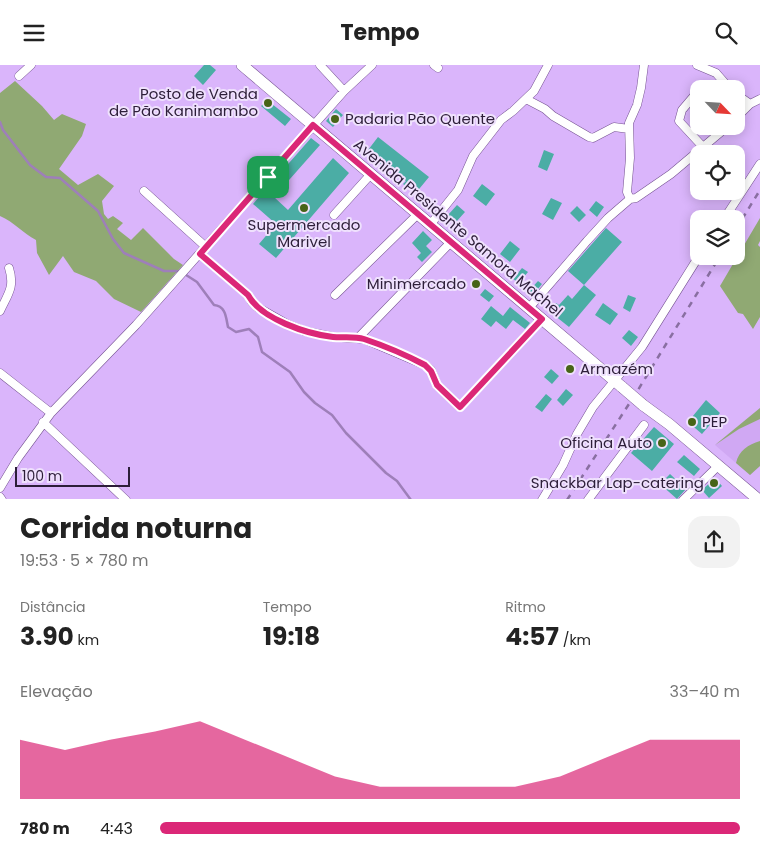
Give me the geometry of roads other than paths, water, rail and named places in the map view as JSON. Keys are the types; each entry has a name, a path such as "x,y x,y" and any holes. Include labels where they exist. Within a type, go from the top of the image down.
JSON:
{"main road":[{"name":"Avenida Presidente Samora Machel","path":"242,65 643,405 665,427 749,499"},
{"name":"Avenida Presidente Samora Machel","path":"654,415 669,423 759,499"}],"street":[{"path":"20,76 31,65"},
{"path":"320,65 344,91"},
{"path":"0,488 43,422 136,325 344,91 372,65"},
{"path":"430,225 458,190 474,156 501,120 534,91 548,65"},
{"path":"630,199 627,193 630,158 629,129 641,88 644,65"},
{"path":"697,65 714,68 723,80"},
{"path":"526,99 589,137 593,138 614,127 629,129"},
{"path":"745,109 760,99"},
{"path":"690,100 682,110 679,121 690,133"},
{"path":"745,100 750,104"},
{"path":"692,135 701,145"},
{"path":"705,145 717,135"},
{"path":"529,308 587,241 630,199 636,198 671,174 690,158"},
{"path":"730,210 760,164"},
{"path":"334,215 371,174"},
{"path":"144,191 206,247"},
{"path":"335,295 418,214"},
{"path":"358,338 451,242"},
{"path":"200,254 248,295 252,302 287,324 316,334 358,338 425,365 431,371 437,385 460,407 542,319"},
{"path":"542,499 563,465 577,434 593,407 618,384 693,265"},
{"path":"0,311 12,287 13,281 9,268"},
{"path":"0,373 51,413"},
{"path":"43,422 126,499"},
{"path":"588,499 644,425"},
{"path":"683,499 714,470"}],"waterway":[{"path":"0,122 3,130 30,165 46,177 60,178 98,211 113,239 124,253 164,271 183,273 197,282 214,305 223,310 228,327 236,332 249,329 258,337 262,352 290,372 304,392 315,403 332,415 346,433 386,473 397,481 410,499"}],"railway":[{"path":"745,214 760,190"},
{"path":"568,499 638,390 714,265"}],"place":[{"name":"Posto de Venda de Pão Kanimambo","path":"268,103"},
{"name":"Padaria Pão Quente","path":"335,119"},
{"name":"Supermercado Marivel","path":"304,208"},
{"name":"Minimercado","path":"476,284"},
{"name":"Armazém","path":"570,369"},
{"name":"PEP","path":"692,422"},
{"name":"Oficina Auto","path":"662,443"},
{"name":"Snackbar Lap-catering","path":"714,483"}]}
